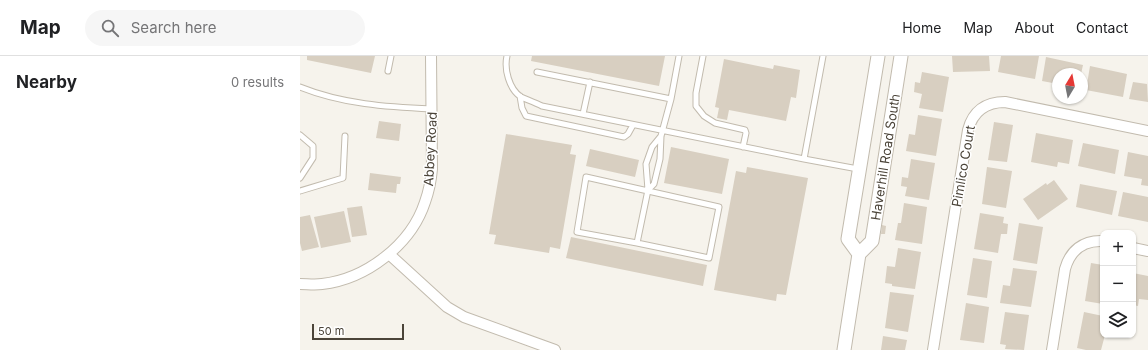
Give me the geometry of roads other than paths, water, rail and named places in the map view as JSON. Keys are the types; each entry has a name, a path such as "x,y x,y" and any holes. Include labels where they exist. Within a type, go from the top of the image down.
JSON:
{"street":[{"name":"Abbey Road","path":"300,284 321,285 342,280 362,272 378,263 389,254 406,236 417,220 425,203 430,186 432,168 431,56"},
{"name":"Haverhill Road South","path":"878,56 848,239 859,254 872,241 901,56"},
{"name":"Pimlico Court","path":"933,350 968,130 970,121 975,114 988,104 1005,102 1148,131"},
{"path":"1052,350 1064,269 1067,261 1078,247 1085,243 1100,241"},
{"path":"1136,249 1148,251"},
{"path":"389,254 447,307 455,312 464,317 555,350"},
{"path":"844,350 859,254"}],"lane":[{"path":"388,71 391,56"},
{"path":"507,56 505,65 510,83 520,96 542,106 633,124 662,133 860,170"},
{"path":"648,190 654,184 660,158 662,133 671,99 679,56"},
{"path":"703,56 696,93 696,106 704,116 715,123 744,130 746,133 743,147"},
{"path":"804,159 823,56"},
{"path":"537,72 671,99"},
{"path":"583,114 590,82"},
{"path":"300,87 318,94 370,105 432,109"},
{"path":"520,96 522,108 526,116 624,137 628,134 633,124"},
{"path":"637,243 648,190 646,164 652,147 662,133"},
{"path":"300,135 313,146 313,158 300,178"},
{"path":"300,191 343,178 345,136"},
{"path":"586,177 648,190 719,207 709,258 577,232 586,177"}]}
